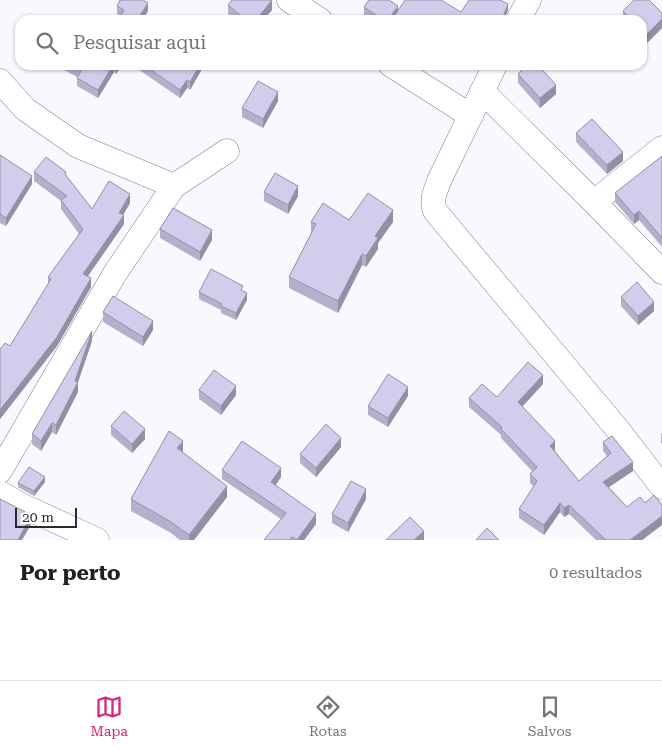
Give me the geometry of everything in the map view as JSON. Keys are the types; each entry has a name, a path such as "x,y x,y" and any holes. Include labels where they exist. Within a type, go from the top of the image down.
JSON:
{"street":[{"path":"289,0 312,15"},
{"path":"521,15 529,0"},
{"path":"399,70 471,116"},
{"path":"492,70 433,196 432,204 434,211 619,432 662,487"},
{"path":"0,81 25,109 78,146 174,186"},
{"path":"482,91 662,272"},
{"path":"594,202 662,148"},
{"path":"0,472 114,276 174,186 227,151"},
{"path":"0,493 21,505 98,540"}],"building":[{"path":"120,0 143,0 148,3 140,15 121,15 124,10 117,6"},
{"path":"232,0 272,0 260,15 240,15 228,5"},
{"path":"369,0 389,0 398,6 392,15 376,15 364,7"},
{"path":"405,0 441,0 461,12 469,0 500,0 508,4 504,15 395,15"},
{"path":"634,0 649,0 662,13 662,19 647,34 647,15 627,15 623,11"},
{"path":"79,70 110,70 98,90 77,78 81,71"},
{"path":"151,70 197,70 190,82 187,80 180,90"},
{"path":"522,70 542,70 556,85 540,98 518,74"},
{"path":"258,81 278,92 263,119 242,108"},
{"path":"592,119 623,152 607,165 576,133"},
{"path":"0,155 32,176 6,218 0,214"},
{"path":"662,156 662,238 639,211 634,215 615,193"},
{"path":"46,157 66,172 65,174 92,209 109,181 130,194 119,213 124,215 83,274 91,278 57,337 0,410 0,349 5,343 10,346 51,279 48,277 83,229 61,200 67,196 34,172"},
{"path":"275,173 298,186 288,205 264,192"},
{"path":"368,193 393,210 375,236 378,238 366,256 362,254 338,301 289,277 316,224 311,222 323,203 349,220"},
{"path":"173,208 212,230 200,252 160,229"},
{"path":"211,269 243,286 241,290 247,293 236,313 199,292"},
{"path":"637,282 654,302 638,316 621,297"},
{"path":"113,296 153,321 143,337 103,312"},
{"path":"92,331 75,381 78,382 56,425 52,423 41,441 32,434"},
{"path":"528,362 543,375 518,402 555,441 550,446 579,481 611,453 603,442 612,436 633,462 603,482 627,507 640,497 645,503 654,495 662,505 662,516 630,540 606,540 569,505 564,508 560,503 544,525 519,509 537,481 530,474 537,467 501,429 502,427 469,398 482,384 497,397"},
{"path":"214,370 236,386 221,406 199,390"},
{"path":"388,374 408,387 388,418 368,406"},
{"path":"124,411 145,429 132,444 111,426"},
{"path":"326,424 341,438 316,468 300,454"},
{"path":"169,431 183,441 177,448 227,486 189,535 171,522 131,499"},
{"path":"242,441 281,468 271,482 316,514 297,540 292,537 290,540 264,540 286,513 222,470"},
{"path":"29,467 45,477 34,491 18,483"},
{"path":"351,481 366,489 348,523 332,514"},
{"path":"0,499 31,515 18,540 0,540"},
{"path":"410,517 424,531 414,540 386,540"},
{"path":"487,528 499,540 476,540"}]}
